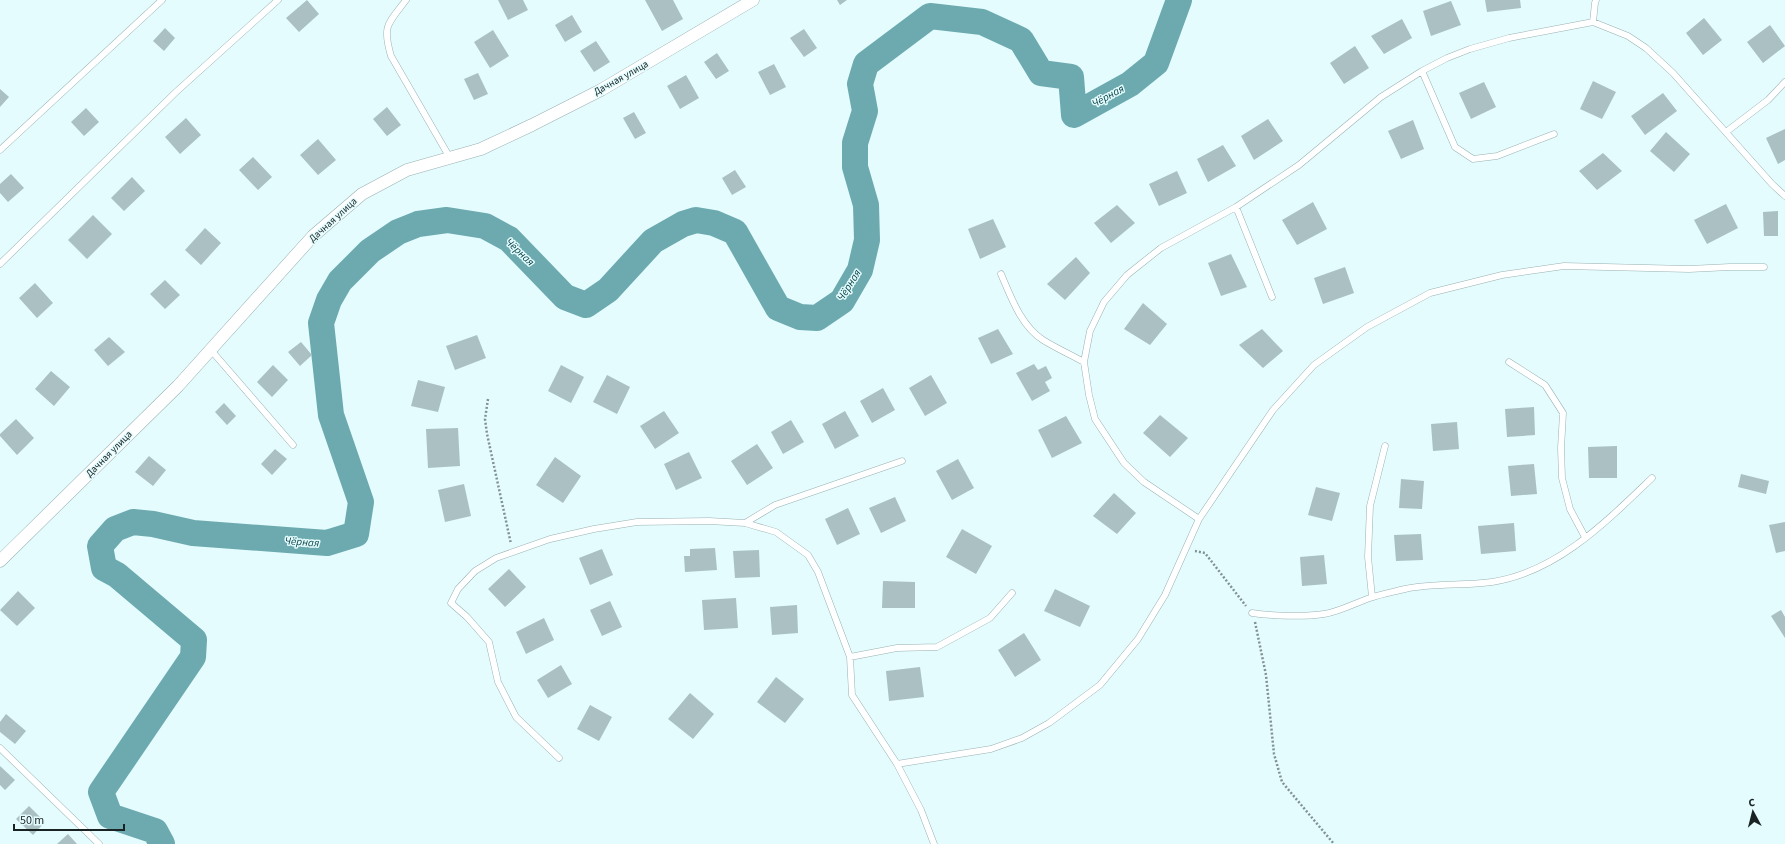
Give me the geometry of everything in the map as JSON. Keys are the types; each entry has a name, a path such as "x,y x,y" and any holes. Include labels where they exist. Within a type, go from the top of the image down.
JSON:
{"street":[{"name":"Дачная улица","path":"0,561 178,386 313,236 362,194 407,170 481,149 532,126 601,90 753,0"}],"lane":[{"path":"0,150 162,0"},
{"path":"0,264 171,97 278,0"},
{"path":"406,0 387,26 386,41 391,56 450,158"},
{"path":"1593,22 1596,0"},
{"path":"1199,519 1144,482 1124,463 1095,419 1089,395 1084,362 1090,331 1104,302 1127,275 1160,248 1236,207 1299,165 1380,97 1422,71 1447,58 1470,49 1509,38 1593,22 1628,36 1646,48 1673,73 1785,196"},
{"path":"1422,71 1455,147 1474,159 1497,156 1554,134"},
{"path":"1726,132 1746,115 1768,100 1785,82"},
{"path":"1236,207 1272,297"},
{"path":"897,764 991,749 1022,738 1049,723 1100,684 1138,639 1165,595 1199,519 1274,410 1314,365 1367,327 1430,293 1502,274 1564,266 1689,269 1764,267"},
{"path":"1001,274 1014,303 1029,326 1043,340 1084,362"},
{"path":"210,349 293,445"},
{"path":"1509,362 1545,385 1563,413 1561,448 1562,478 1570,509 1585,537"},
{"path":"1372,597 1368,557 1370,506 1385,446"},
{"path":"745,523 775,505 902,461"},
{"path":"1252,613 1325,614 1372,597 1410,588 1492,582 1516,577 1546,566 1618,510 1652,478"},
{"path":"559,758 516,716 498,682 489,642 467,617 451,603 458,589 475,571 496,558 550,539 594,529 637,522 709,521 745,523 776,532 808,554 818,572 850,657 852,695 897,764 921,810 934,844"},
{"path":"850,657 897,648 937,647 990,618 1012,593"},
{"path":"0,748 99,844"}],"path":[{"path":"488,399 485,419 487,434 513,551"},
{"path":"1186,549 1204,553 1252,613 1258,629 1266,675 1274,754 1282,782 1334,844"}],"building":[{"path":"307,0 319,14 299,32 286,18"},
{"path":"498,0 523,0 528,10 508,20"},
{"path":"645,0 673,0 683,19 662,31"},
{"path":"837,0 847,0 840,5"},
{"path":"1485,0 1520,0 1521,8 1487,12"},
{"path":"1451,1 1461,25 1431,36 1423,11"},
{"path":"572,15 582,32 565,42 555,25"},
{"path":"1704,18 1722,40 1703,55 1686,33"},
{"path":"1402,19 1412,38 1384,54 1371,36"},
{"path":"1770,25 1785,46 1763,63 1747,42"},
{"path":"165,28 175,38 164,51 153,41"},
{"path":"804,29 817,48 804,57 790,38"},
{"path":"493,30 509,56 490,68 474,42"},
{"path":"596,41 610,62 594,72 580,51"},
{"path":"1355,46 1369,68 1344,84 1330,63"},
{"path":"717,53 729,71 716,79 704,62"},
{"path":"774,64 786,87 770,95 758,72"},
{"path":"478,73 488,94 474,100 464,79"},
{"path":"686,75 699,98 680,109 667,86"},
{"path":"1593,81 1616,92 1602,119 1580,109"},
{"path":"1484,82 1496,107 1471,119 1459,93"},
{"path":"0,89 9,97 0,107"},
{"path":"1663,93 1677,111 1645,135 1631,116"},
{"path":"387,107 401,125 387,136 373,119"},
{"path":"86,108 99,122 84,136 71,122"},
{"path":"634,112 646,133 635,139 623,118"},
{"path":"186,118 201,135 180,154 165,137"},
{"path":"1268,119 1283,141 1254,160 1241,136"},
{"path":"1413,120 1424,149 1401,159 1388,131"},
{"path":"1785,129 1785,160 1778,164 1766,138"},
{"path":"1666,132 1690,154 1674,172 1650,151"},
{"path":"318,139 336,160 318,175 300,155"},
{"path":"1223,145 1236,166 1208,182 1197,159"},
{"path":"1603,153 1622,171 1597,190 1579,171"},
{"path":"253,157 272,177 258,190 239,170"},
{"path":"735,170 746,187 732,195 722,178"},
{"path":"1177,171 1187,193 1159,206 1149,184"},
{"path":"11,174 24,188 8,202 0,193 0,184"},
{"path":"132,177 145,191 124,211 111,198"},
{"path":"1313,202 1327,229 1297,245 1282,220"},
{"path":"1726,204 1738,228 1707,244 1694,220"},
{"path":"1117,205 1135,223 1111,243 1094,223"},
{"path":"1778,211 1778,236 1764,236 1763,212"},
{"path":"93,215 112,234 87,259 68,240"},
{"path":"993,219 1006,247 980,259 968,229"},
{"path":"205,228 221,243 201,265 185,250"},
{"path":"1231,254 1247,287 1221,296 1208,263"},
{"path":"1076,257 1090,273 1065,300 1047,284"},
{"path":"1345,267 1354,293 1323,304 1314,278"},
{"path":"165,280 180,295 165,309 150,294"},
{"path":"35,283 53,303 37,318 19,298"},
{"path":"1143,303 1167,324 1150,345 1124,329"},
{"path":"998,329 1013,354 991,364 978,338"},
{"path":"1262,329 1283,351 1263,368 1239,345"},
{"path":"477,335 486,358 455,370 446,346"},
{"path":"109,337 125,352 108,366 94,350"},
{"path":"301,342 312,355 300,366 288,352"},
{"path":"1034,364 1038,370 1046,366 1052,378 1045,382 1050,391 1032,401 1016,373"},
{"path":"273,365 288,380 272,397 257,382"},
{"path":"561,365 584,377 571,403 548,391"},
{"path":"51,371 70,387 54,406 35,389"},
{"path":"607,375 630,387 617,414 593,402"},
{"path":"931,375 947,403 925,416 909,388"},
{"path":"418,380 445,387 438,412 411,406"},
{"path":"883,388 895,410 872,423 860,401"},
{"path":"224,403 236,416 227,425 215,412"},
{"path":"1534,407 1535,435 1507,437 1505,409"},
{"path":"664,411 679,433 655,449 640,426"},
{"path":"845,411 859,436 835,449 822,424"},
{"path":"1160,415 1188,438 1170,457 1143,433"},
{"path":"1066,416 1082,443 1052,458 1038,430"},
{"path":"16,419 34,438 17,455 0,436 0,434"},
{"path":"791,420 804,442 783,454 771,432"},
{"path":"1457,422 1459,449 1433,451 1431,424"},
{"path":"458,428 460,466 428,468 426,429"},
{"path":"757,444 773,468 747,485 731,461"},
{"path":"1617,446 1617,478 1589,478 1588,447"},
{"path":"275,449 287,459 272,475 261,464"},
{"path":"689,452 702,478 676,490 664,464"},
{"path":"149,456 166,470 153,486 135,472"},
{"path":"555,457 581,476 563,503 536,485"},
{"path":"958,459 974,488 952,500 936,471"},
{"path":"1534,464 1537,494 1511,496 1508,466"},
{"path":"1741,474 1769,481 1766,494 1738,487"},
{"path":"1401,479 1424,481 1422,509 1399,508"},
{"path":"464,484 471,516 445,522 438,490"},
{"path":"1316,487 1340,493 1332,521 1308,515"},
{"path":"1114,493 1136,513 1117,534 1093,516"},
{"path":"895,497 906,521 881,533 869,508"},
{"path":"848,508 860,534 837,545 825,519"},
{"path":"1785,522 1785,551 1776,553 1769,525"},
{"path":"1514,523 1516,551 1481,554 1478,526"},
{"path":"962,529 992,546 976,574 946,557"},
{"path":"1421,534 1423,560 1396,561 1394,535"},
{"path":"715,548 717,570 685,572 684,556 690,556 690,549"},
{"path":"602,549 613,575 590,585 579,558"},
{"path":"759,550 760,577 735,578 733,551"},
{"path":"1324,555 1327,584 1302,586 1300,557"},
{"path":"509,569 526,587 505,607 488,589"},
{"path":"883,581 915,582 915,608 882,608"},
{"path":"1055,589 1090,606 1080,627 1044,611"},
{"path":"18,591 35,608 17,626 0,610"},
{"path":"736,598 738,628 704,630 702,600"},
{"path":"610,601 622,627 602,636 590,610"},
{"path":"797,605 798,633 772,635 770,607"},
{"path":"1781,610 1785,617 1785,638 1771,616"},
{"path":"544,618 554,640 526,654 516,632"},
{"path":"1024,633 1041,660 1015,677 998,650"},
{"path":"561,665 572,684 548,698 537,680"},
{"path":"920,667 924,697 889,701 886,671"},
{"path":"776,677 804,699 785,723 757,702"},
{"path":"690,693 714,714 693,739 668,719"},
{"path":"590,705 612,717 599,741 577,729"},
{"path":"6,714 26,731 15,744 0,732 0,722"},
{"path":"0,766 15,780 5,790 0,785"},
{"path":"29,806 45,822 33,835 16,819"},
{"path":"68,834 77,844 57,844"}],"waterway":[{"name":"Чёрная","path":"162,844 155,831 110,816 101,792 193,657 194,640 117,575 104,568 100,546 115,529 133,522 153,524 193,533 327,543 356,534 361,502 331,415 321,323 329,300 340,281 370,251 398,232 418,224 447,220 485,226 509,239 565,297 586,305 608,290 653,241 683,224 696,220 714,223 735,232 778,308 800,317 817,318 842,301 860,270 867,240 866,205 855,167 855,143 865,111 860,84 866,64 930,16 982,22 1021,40 1041,73 1071,77 1074,115 1130,84 1156,63 1179,0"}]}
